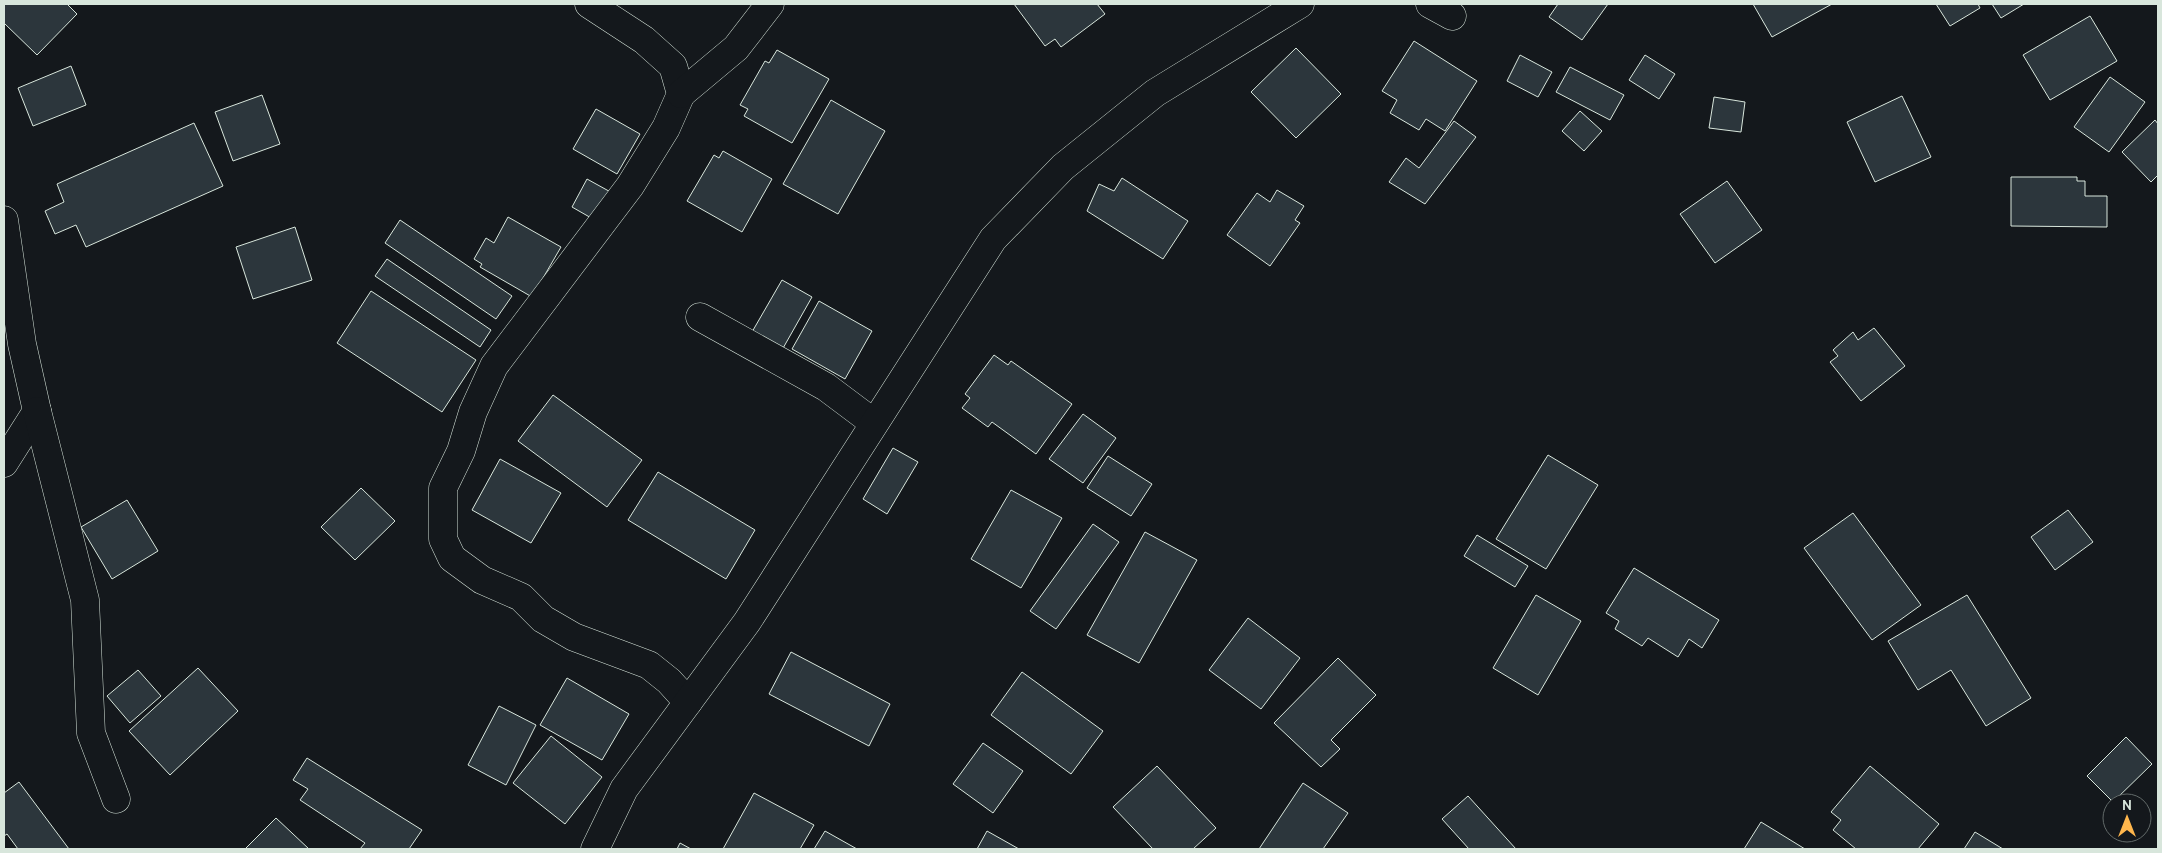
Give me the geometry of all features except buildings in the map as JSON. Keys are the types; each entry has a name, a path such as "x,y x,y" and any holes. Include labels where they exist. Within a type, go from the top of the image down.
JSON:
{"street":[{"path":"589,4 644,40 673,66 680,94"},
{"path":"688,702 669,681 649,666 574,637 543,619 521,597 474,574 452,558 443,538 443,488 461,451 473,412 494,366 630,186 666,128 680,94 736,48 770,4"},
{"path":"595,849 624,789 747,622 993,239 1063,167 1155,93 1300,4"},
{"path":"4,220 22,344 85,600 91,733 116,799"},
{"path":"700,317 826,387 874,423"},
{"path":"4,463 37,410"}]}
